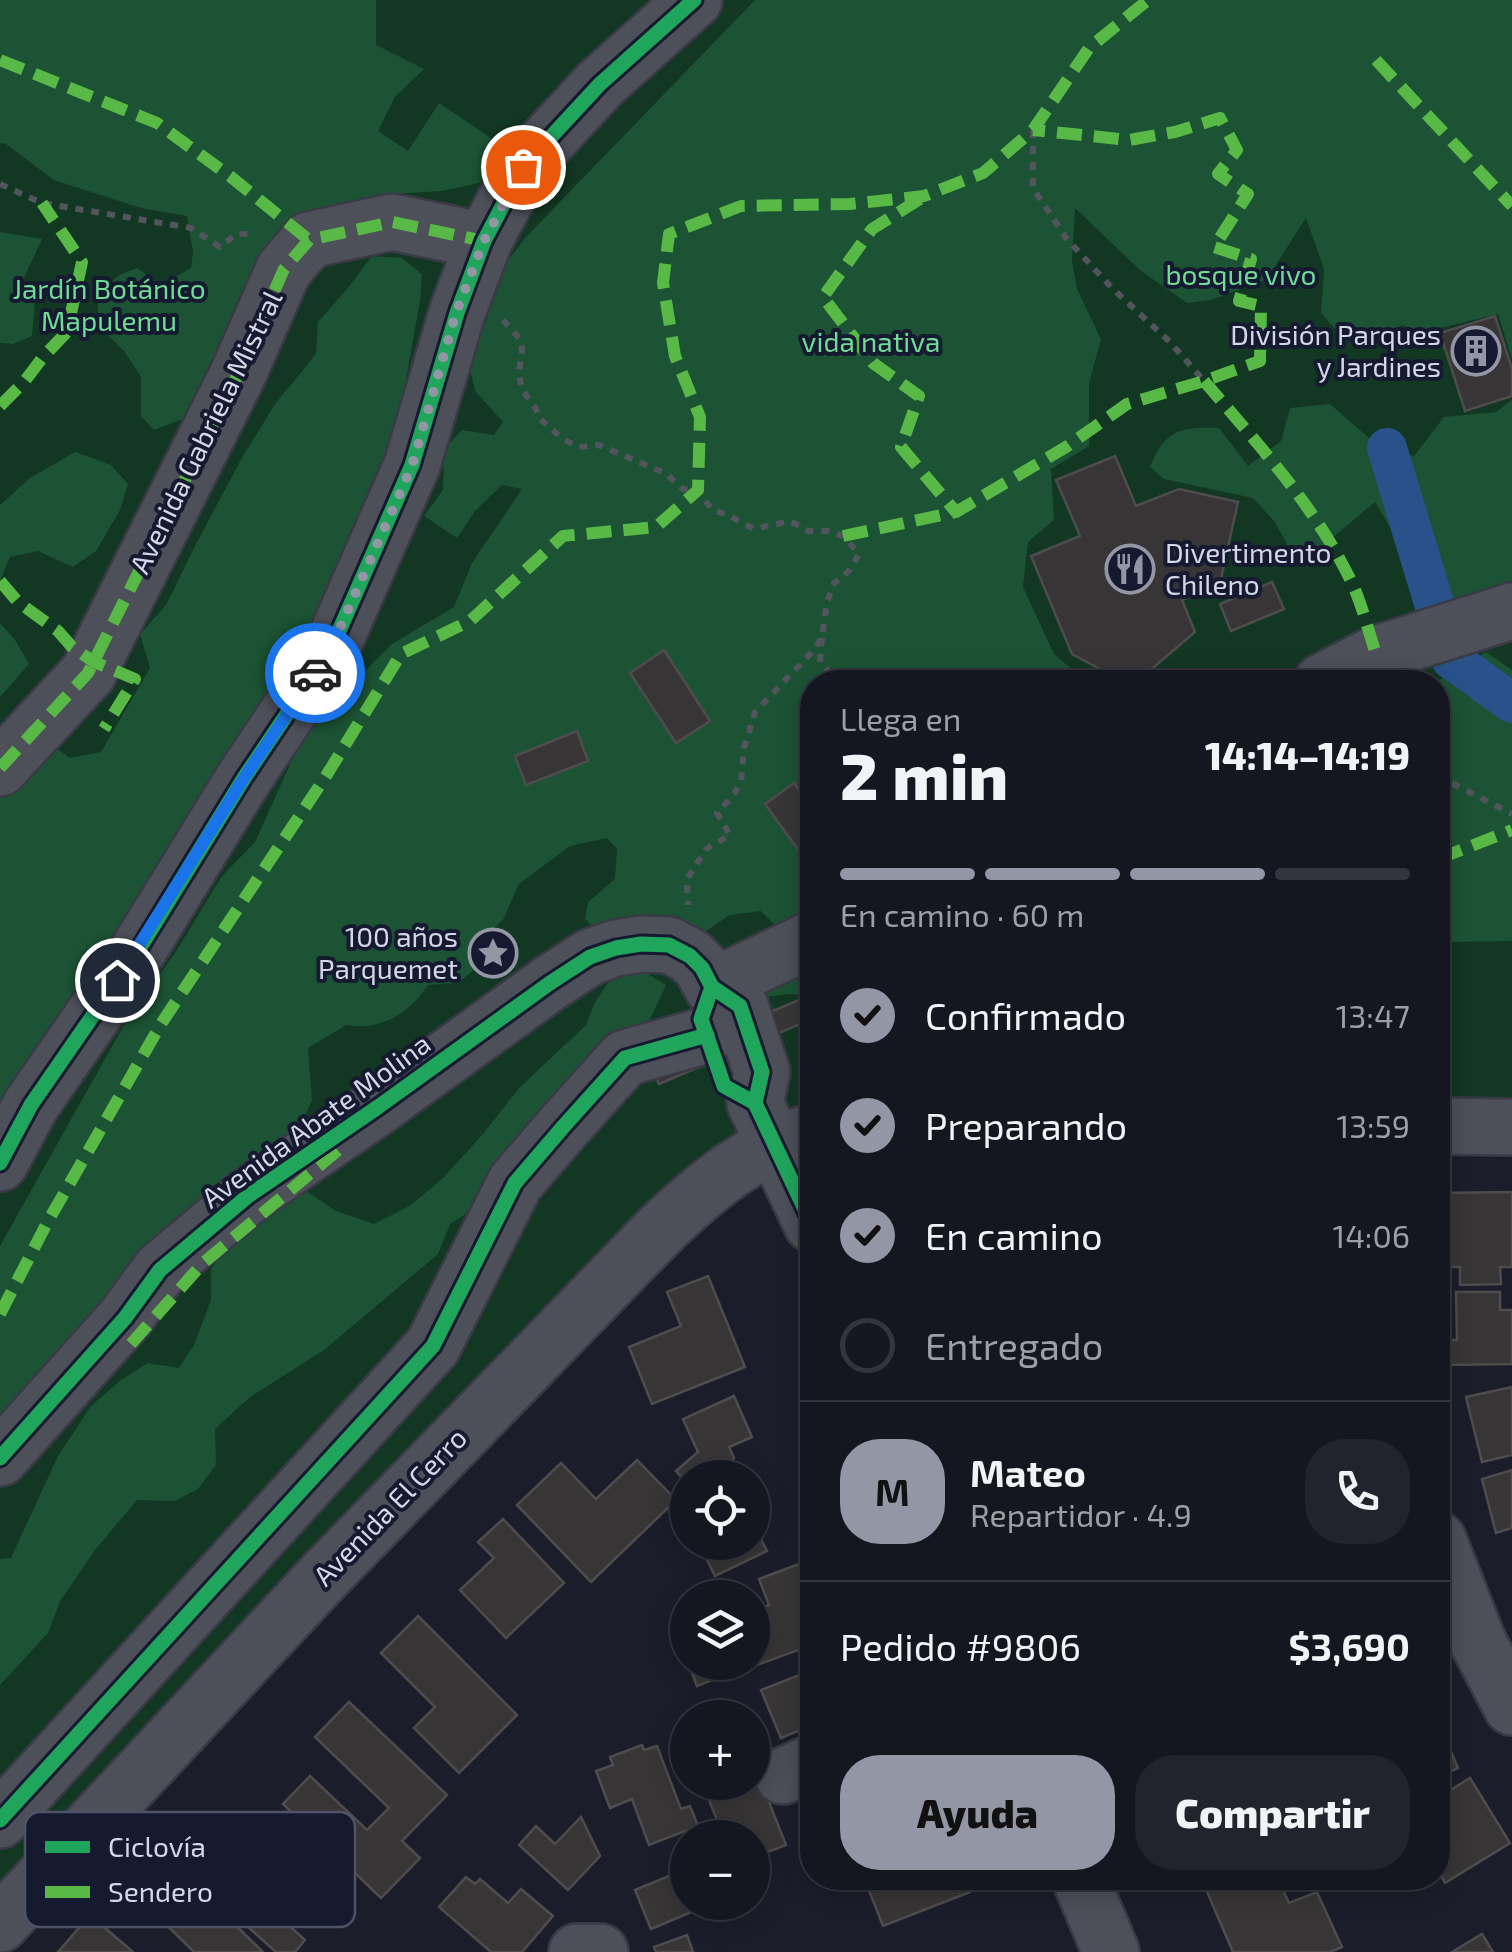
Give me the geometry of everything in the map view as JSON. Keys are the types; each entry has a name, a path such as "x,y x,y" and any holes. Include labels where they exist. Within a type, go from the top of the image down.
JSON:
{"street":[{"path":"0,1164 31,1105 138,949 332,646 412,466 456,313 484,241 523,167 600,84 694,0"},
{"name":"Avenida Gabriela Mistral","path":"0,768 88,673 238,374 284,269 309,240 392,222 484,241"},
{"path":"1345,670 1376,654 1463,626"},
{"name":"Avenida Abate Molina","path":"0,1458 126,1318 160,1270 248,1196 590,957 641,944 668,945 703,993"},
{"path":"0,1820 433,1346 515,1184 625,1058 703,993 800,945"},
{"path":"703,993 740,1006 800,1183"},
{"path":"1450,1126 1512,1128"},
{"name":"Avenida El Cerro","path":"104,1812 622,1266 692,1199 780,1127"},
{"path":"1450,1571 1478,1642 1512,1707"},
{"path":"1085,1890 1110,1952"},
{"name":"Avenida El Cerro","path":"0,1924 25,1897"},
{"path":"577,1952 600,1952"}],"path":[{"path":"1034,130 1034,188 1066,238 1170,342 1204,382"},
{"path":"0,184 42,203 191,228"},
{"path":"456,313 504,320 519,338 522,389 540,419 563,439 578,446 599,445 665,472 683,489 698,490 712,510 754,529 790,522 843,536 859,554 849,571 834,583 827,602 820,662 827,670"},
{"path":"703,993 686,878 706,849 730,835 717,813 741,782 744,748 755,712 786,682 822,637"},
{"path":"1450,782 1512,814"}],"green space":[{"path":"0,0 1512,0 1512,1116 1450,1116 1450,670 800,670 800,1131 745,1146 75,1812 25,1812 25,1862 0,1887"},
{"name":"Jardín Botánico Mapulemu","path":"0,0 376,0 376,45 424,69 395,97 378,131 408,151 439,103 497,142 483,182 442,191 377,195 337,205 297,239 189,417 154,430 141,416 141,377 124,351 98,325 98,295 119,275 137,268 161,285 191,268 193,252 187,216 141,208 54,180 0,143"},
{"path":"755,0 1512,0 1512,359 1498,314 1436,329 1425,339 1403,325 1381,335 1343,338 1321,313 1324,269 1306,218 1266,280 1211,300 1187,303 1141,271 1075,208 1072,261 1077,289 1101,339 1089,383 1089,446 1051,469 1054,520 1028,542 1023,587 1054,654 1073,670 800,670 800,995 756,998 783,933 761,911 730,915 675,945 602,935 585,919 588,902 615,879 617,849 607,838 570,846 519,884 503,920 480,940 481,964 458,983 428,985 393,1018 371,1025 346,1025 308,1048 312,1100 297,1134 0,1433 0,1246 124,1025 177,950 222,876 255,842 295,753 339,693 392,644 454,607 472,563 522,489 502,485 475,511 457,538 424,516 443,490 444,449 462,430 494,435 503,422 475,391 469,364 488,286 526,237"},
{"path":"0,232 42,239 21,284 35,301 32,336 13,344 0,343"},
{"path":"372,256 402,258 422,274 402,402 381,484 332,591 247,738 0,1130 0,790 45,740 70,758 101,752 150,668 140,634 166,605 243,456 275,404 316,354 318,322"},
{"path":"1512,400 1512,596 1474,609 1433,599 1375,502 1307,559 1291,551 1274,521 1253,498 1164,479 1150,467 1168,438 1184,430 1206,428 1219,428 1248,466 1281,441 1290,408 1330,404 1385,452 1414,456 1444,417 1496,412"},
{"path":"75,452 111,465 128,484 120,510 96,551 73,567 38,551 10,557 0,581 0,505 30,478"},
{"path":"0,623 29,664 0,697"},
{"path":"1486,652 1512,670 1512,941 1450,942 1450,674"},
{"path":"638,968 666,985 646,1028 491,1198 450,1224 438,1254 324,1350 250,1397 215,1429 216,1465 198,1489 175,1501 137,1500 95,1550 60,1601 48,1633 0,1685 0,1559 11,1558 58,1456 91,1406 148,1363 179,1368 194,1345 211,1300 211,1269 228,1243 284,1197 306,1191 336,1211 374,1224 411,1205 443,1178 520,1087 586,1025 608,983"}],"water":[{"path":"1466,651 1512,685 1512,722 1450,676 1450,670 1437,666"}],"building":[{"name":"División Parques y Jardines","path":"1495,316 1512,369 1512,396 1465,411 1440,333"},
{"name":"Divertimento Chileno","path":"1115,456 1136,506 1179,489 1238,502 1220,583 1182,600 1195,632 1151,670 1100,669 1072,654 1031,556 1080,536 1056,480"},
{"path":"1272,582 1284,609 1231,631 1220,604"},
{"path":"664,650 710,721 676,743 630,673"},
{"path":"577,731 588,761 526,785 515,756"},
{"path":"794,783 800,792 800,852 765,804"},
{"path":"800,1000 800,1024 659,1084 649,1062"},
{"path":"1512,1192 1512,1267 1500,1267 1501,1284 1460,1285 1460,1267 1450,1267 1450,1193"},
{"path":"708,1276 745,1367 652,1404 629,1347 681,1326 667,1292"},
{"path":"1456,1292 1500,1292 1500,1310 1512,1310 1512,1364 1450,1365 1450,1340 1457,1340"},
{"path":"1512,1387 1512,1455 1482,1462 1466,1397"},
{"path":"734,1396 752,1437 729,1447 732,1460 689,1460 698,1452 683,1419"},
{"path":"637,1460 670,1494 670,1506 591,1582 517,1505 561,1463 596,1499"},
{"path":"1512,1470 1512,1528 1496,1533 1482,1479"},
{"path":"503,1519 564,1583 506,1638 460,1590 494,1558 478,1542"},
{"path":"707,1560 748,1560 715,1576"},
{"path":"800,1564 800,1649 770,1660 770,1580 759,1580"},
{"path":"418,1616 517,1715 459,1773 414,1728 435,1707 381,1653"},
{"path":"800,1675 800,1730 781,1738 770,1712 770,1700 765,1700 761,1690"},
{"path":"349,1702 447,1795 402,1841 420,1858 381,1898 355,1873 355,1819 367,1830 389,1808 315,1737"},
{"path":"642,1745 644,1750 657,1746 670,1780 670,1800 678,1800 681,1809 690,1806 696,1820 670,1820 670,1837 649,1845 632,1799 610,1808 596,1771 613,1765 610,1757"},
{"path":"1450,1749 1458,1768 1450,1772"},
{"path":"310,1776 348,1812 291,1812 283,1804"},
{"path":"1470,1778 1510,1843 1450,1880 1450,1790"},
{"path":"709,1800 768,1800 786,1845 770,1851 770,1820 717,1820"},
{"path":"581,1817 600,1856 568,1890 519,1845 536,1826 555,1844"},
{"path":"670,1875 672,1920 651,1929 635,1890"},
{"path":"466,1877 475,1884 480,1879 508,1903 521,1889 553,1916 522,1952 491,1952 439,1907"},
{"path":"869,1890 970,1892 883,1926"},
{"path":"1206,1890 1283,1890 1289,1903 1317,1892 1342,1947 1330,1952 1233,1952"},
{"path":"80,1927 104,1927 133,1952 58,1952"},
{"path":"169,1927 237,1927 263,1952 194,1952"},
{"path":"248,1927 290,1927 305,1940 295,1952 276,1952"},
{"path":"1482,1934 1493,1952 1452,1952"},
{"path":"687,1935 693,1952 656,1952 654,1947"}],"waterway":[{"path":"1387,448 1451,659 1512,703"}],"marked path":[{"path":"0,1314 47,1223 161,1024 326,776 401,654 470,621 563,536 656,527 698,490 700,417 675,356 663,283 669,234 741,206 850,204 924,196 983,173 1033,130 1089,48 1148,0"},
{"path":"0,60 157,123 309,240"},
{"path":"1376,60 1512,206"},
{"path":"843,536 956,512 1066,447 1127,404 1260,361 1261,306 1239,301 1251,259 1214,247 1248,194 1218,174 1237,150 1220,118 1175,132 1129,140 1033,130"},
{"path":"920,199 872,229 823,297 873,363 919,396 901,447 956,512"},
{"path":"0,406 67,332 82,262 42,203"},
{"path":"0,768 88,673 238,374 284,269 309,240 392,222 484,241"},
{"path":"1204,381 1284,477 1337,553 1355,590 1376,654"},
{"path":"0,581 18,602 58,631 72,647 94,662 135,679 104,729"},
{"path":"1450,854 1512,830"},
{"path":"131,1344 202,1264 342,1147"}],"cycle path":[{"path":"0,1163 31,1105 139,949 244,778 332,647 412,465 457,313 484,241 523,167 600,84 694,0"},
{"path":"0,1458 125,1318 160,1270 248,1196 550,983 590,957 616,948 669,945 690,956 712,987 740,1006 762,1072 755,1103 800,1199"},
{"path":"712,987 701,1019 724,1086 755,1103"},
{"path":"0,1820 433,1346 515,1183 625,1058 707,1035"}],"way so far":[{"path":"315,673 332,646 412,466 456,313 484,241 523,167"}],"place":[{"name":"División Parques y Jardines","path":"1476,351"},
{"name":"Divertimento Chileno","path":"1130,569"},
{"name":"100 años Parquemet","path":"493,953"}],"route":[{"path":"117,980 315,673"}],"park label":[{"name":"bosque vivo","path":"1241,275"},
{"name":"vida nativa","path":"871,342"}]}
